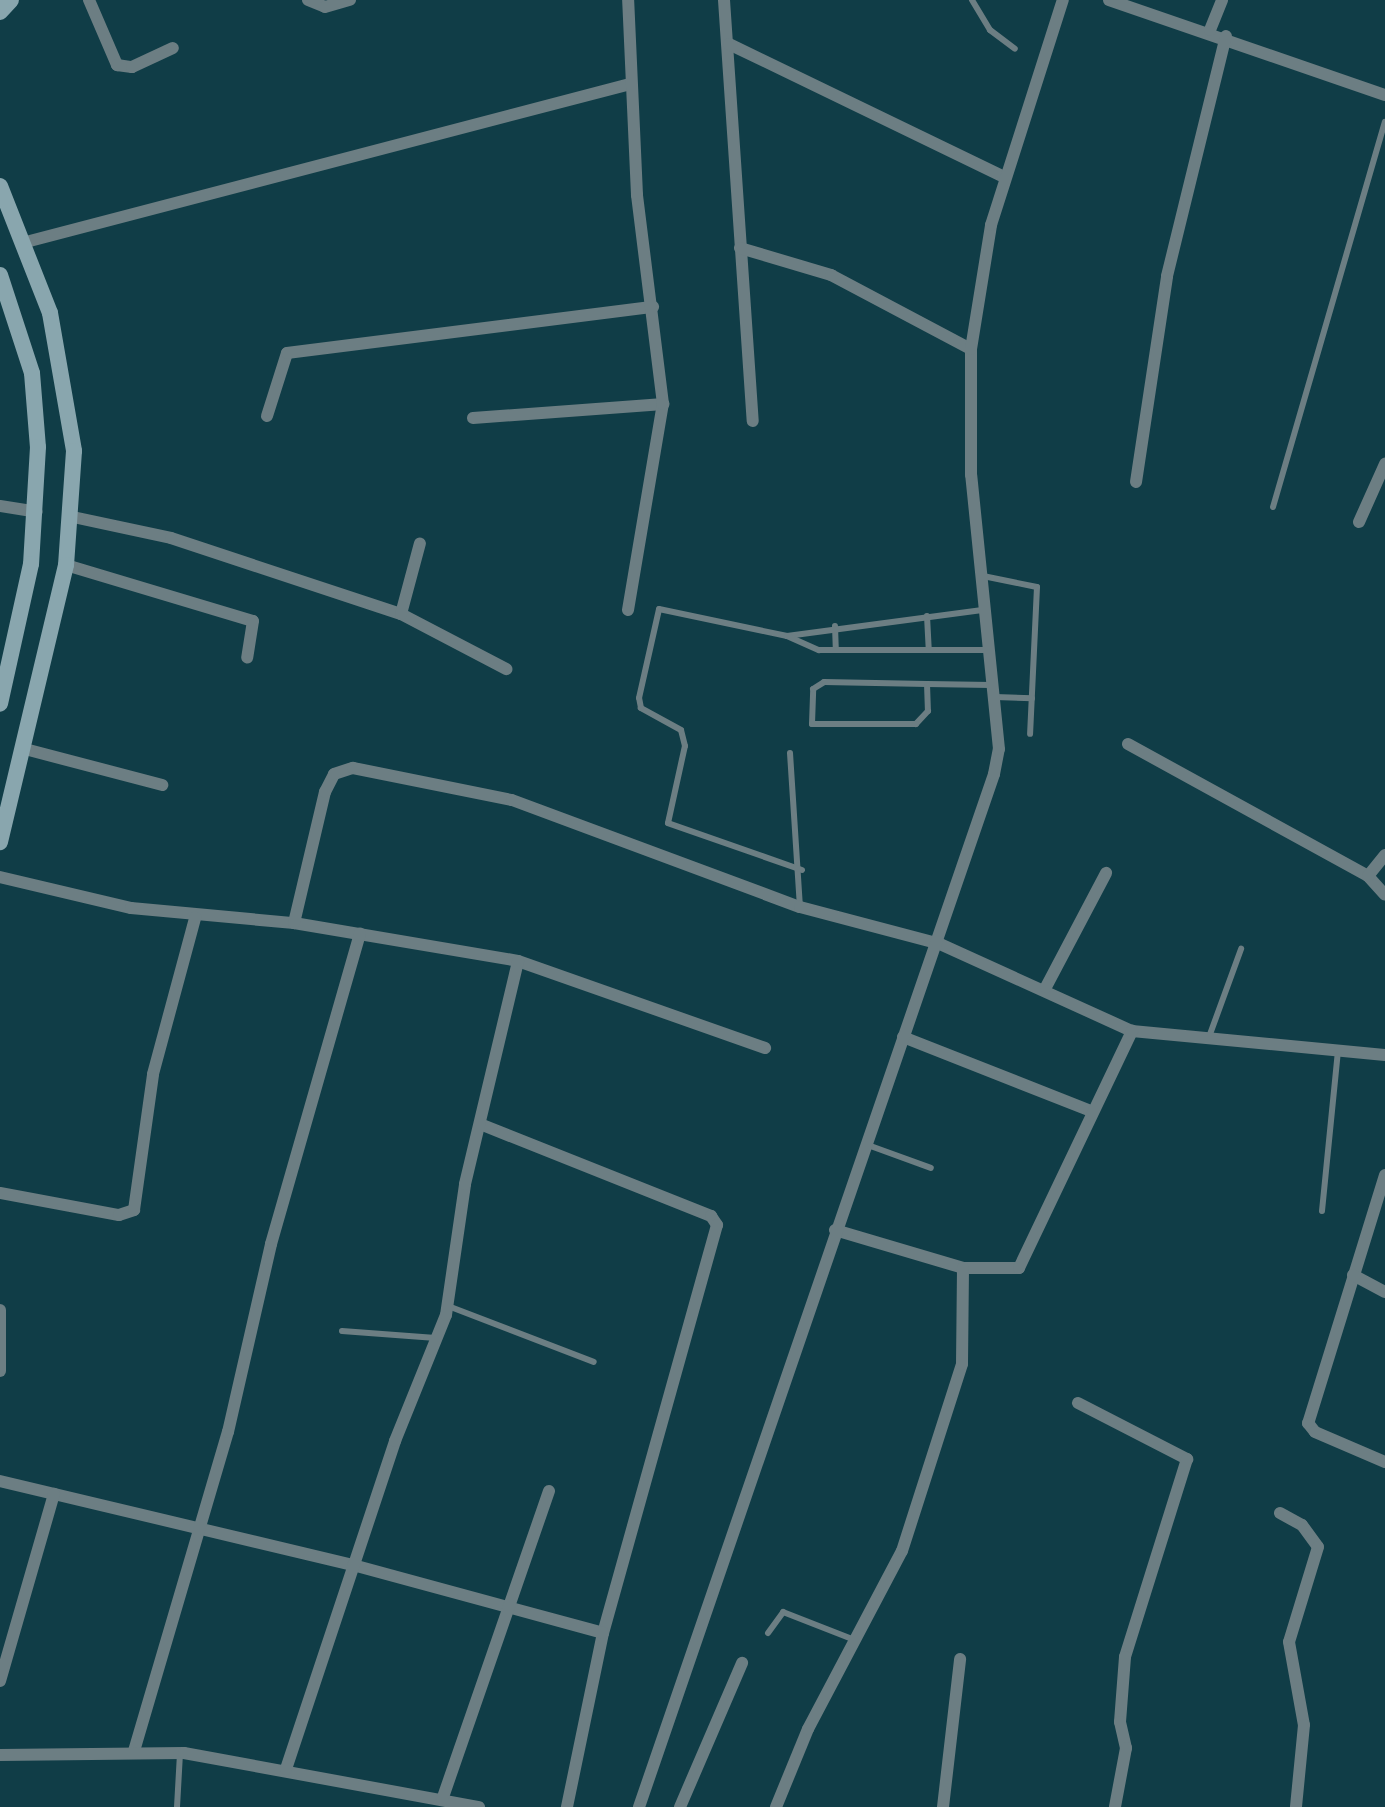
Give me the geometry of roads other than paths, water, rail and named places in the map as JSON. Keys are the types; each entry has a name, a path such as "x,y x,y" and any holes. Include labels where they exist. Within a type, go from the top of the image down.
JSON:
{"main road":[{"path":"0,12 11,0"},
{"path":"0,186 26,242 67,384 73,517 66,565 25,749 0,842"},
{"path":"0,275 32,373 37,512 0,704"}],"street":[{"path":"89,0 117,65 132,67 173,48"},
{"path":"308,0 325,7 350,0"},
{"path":"628,0 630,84 641,238 653,307 663,404 628,610"},
{"path":"724,0 753,421"},
{"path":"639,1807 835,1230 903,1037 940,944 999,749 979,576 971,349 1004,177 1063,0"},
{"path":"1109,0 1210,30 1385,95"},
{"path":"1210,30 1222,0"},
{"path":"1136,482 1167,276 1226,36"},
{"path":"729,44 1004,177"},
{"path":"26,242 630,84"},
{"path":"740,248 831,275 971,349"},
{"path":"267,416 287,353 653,307"},
{"path":"473,418 663,404"},
{"path":"1359,522 1385,464"},
{"path":"0,506 37,512"},
{"path":"73,517 171,538 401,614 506,669"},
{"path":"401,614 420,543"},
{"path":"66,565 253,621 247,658"},
{"path":"1128,744 1368,876 1385,895"},
{"path":"25,749 162,785"},
{"path":"294,923 325,792 334,774 353,768 512,800 800,907 940,944 1046,987 1132,1031 1385,1055"},
{"path":"1368,876 1385,855"},
{"path":"1046,987 1106,873"},
{"path":"0,877 195,918 294,923 518,961 765,1048"},
{"path":"0,1193 119,1215 134,1210 153,1074 195,918"},
{"path":"134,1751 149,1683 201,1527 271,1244 360,933"},
{"path":"286,1769 395,1441 440,1338 480,1124 518,961"},
{"path":"835,1230 963,1268 1019,1268 1091,1111 1132,1031"},
{"path":"903,1037 1091,1111"},
{"path":"480,1124 711,1216 717,1225 603,1633 567,1807"},
{"path":"1385,1175 1308,1423 1315,1432 1385,1462"},
{"path":"776,1807 855,1640 902,1551 962,1364 963,1268"},
{"path":"1353,1275 1385,1292"},
{"path":"0,1310 0,1371"},
{"path":"1078,1403 1187,1459 1125,1657 1120,1722 1126,1748 1115,1807"},
{"path":"0,1481 353,1565 603,1633"},
{"path":"442,1800 505,1605 549,1491"},
{"path":"0,1681 54,1494"},
{"path":"1280,1513 1302,1525 1318,1547 1289,1642 1304,1725 1301,1806"},
{"path":"943,1807 960,1659"},
{"path":"680,1807 742,1663"},
{"path":"0,1755 134,1751 180,1753 286,1769 479,1807"}],"lane":[{"path":"972,0 990,30 1015,49"},
{"path":"1273,507 1385,122"},
{"path":"979,576 1037,587 1030,734"},
{"path":"802,870 668,823 685,746 681,730 641,708 639,698 659,609 787,636 836,650 987,650"},
{"path":"787,636 835,626 982,610"},
{"path":"927,616 929,650"},
{"path":"835,626 836,650"},
{"path":"927,684 928,711 916,724 812,724 817,684 927,684 1032,698"},
{"path":"790,753 802,870 800,907"},
{"path":"1208,1040 1241,949"},
{"path":"1322,1211 1338,1051"},
{"path":"865,1144 931,1168"},
{"path":"448,1306 594,1362"},
{"path":"342,1331 440,1338"},
{"path":"768,1633 783,1612 855,1640"},
{"path":"177,1807 180,1753"}]}
